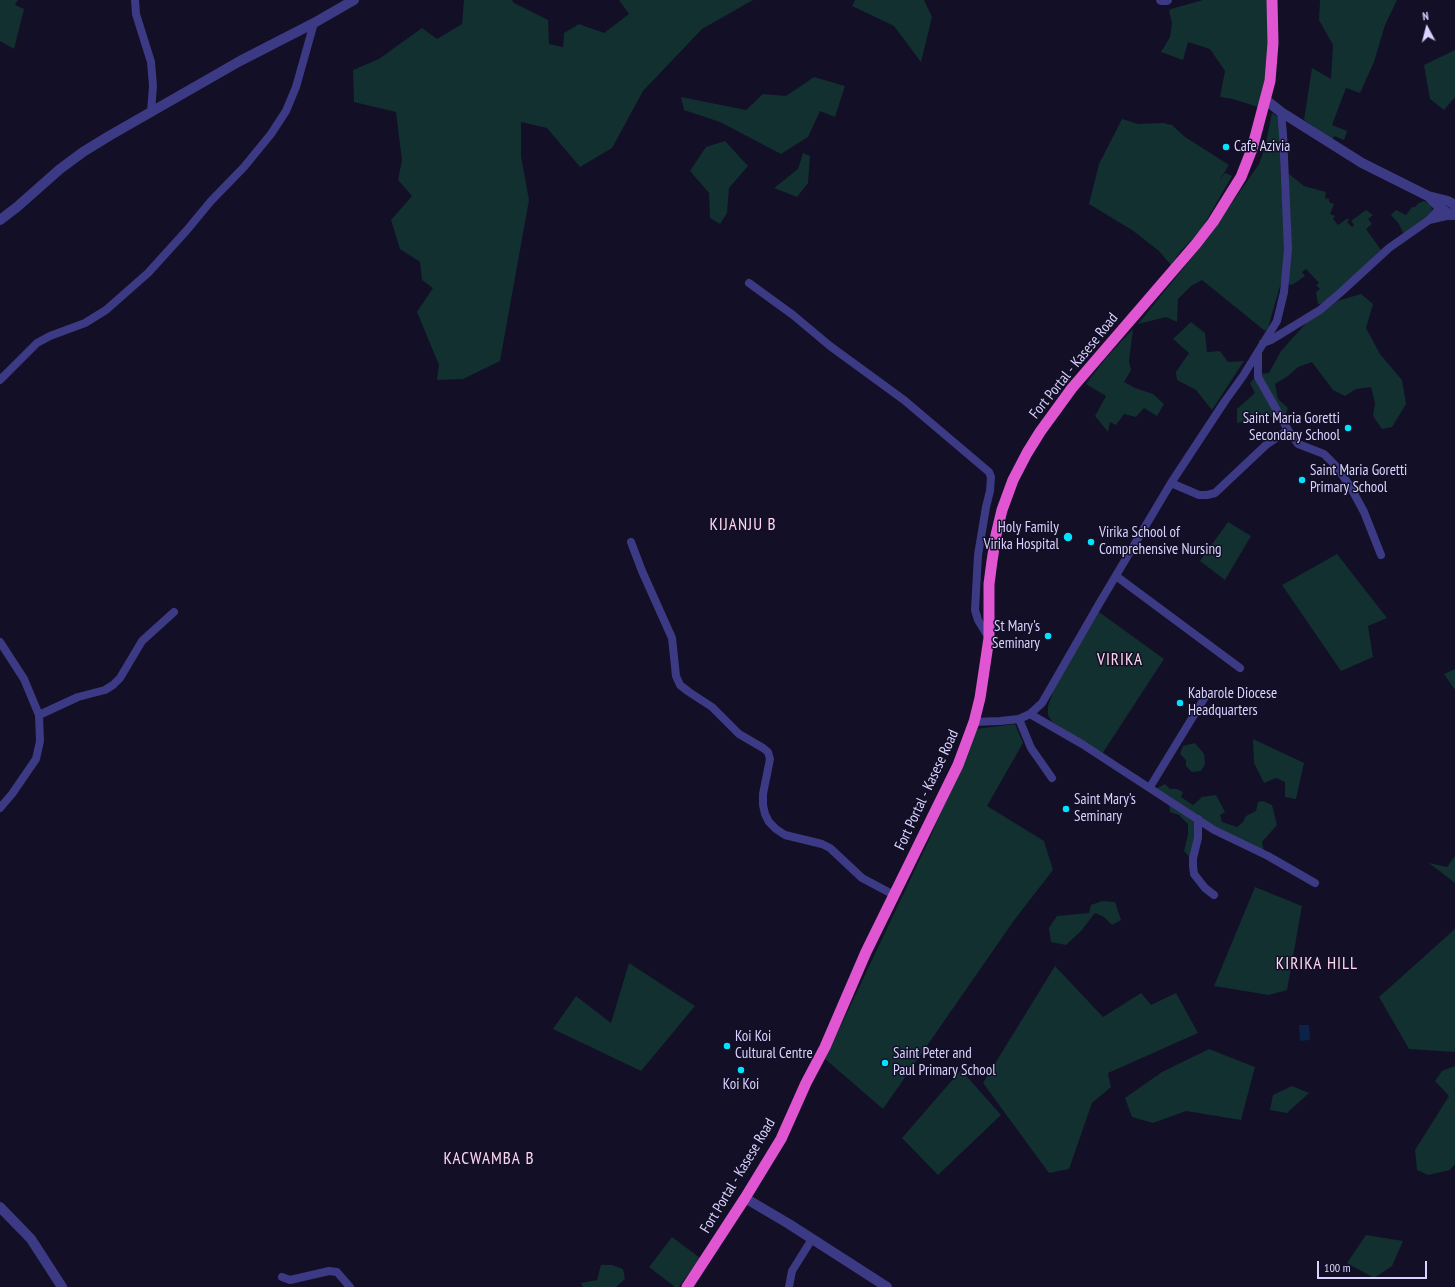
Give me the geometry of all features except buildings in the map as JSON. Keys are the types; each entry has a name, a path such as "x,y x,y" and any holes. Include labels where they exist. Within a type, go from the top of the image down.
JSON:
{"highway":[{"name":"Fort Portal - Kasese Road","path":"687,1287 745,1198 781,1139 806,1083 825,1047 866,952 958,765 974,722 984,676 989,638 989,584 996,535 1002,510 1027,453 1040,432 1072,388 1182,262 1213,222 1238,182 1252,149 1270,81 1273,43 1272,0"}],"street":[{"path":"135,0 136,14 150,62 153,86 151,112"},
{"path":"0,220 60,169 83,152 240,61 314,23 354,0"},
{"path":"1161,0 1167,0"},
{"path":"0,380 37,343 50,336 85,323 106,310 148,272 187,230 211,201 244,167 271,134 286,111 296,87 314,23"},
{"path":"1266,100 1281,112 1348,155 1375,170 1453,208"},
{"path":"974,722 1019,719 1030,714 1042,703 1171,483 1243,376 1276,321 1284,292 1288,249 1281,112"},
{"path":"1428,196 1440,208 1453,208"},
{"path":"1429,220 1440,208"},
{"path":"1263,343 1271,340 1320,310 1389,248 1429,220 1453,208"},
{"path":"749,283 830,346 904,400 989,472 991,477 990,491 978,555 975,610 978,620 989,638"},
{"path":"1258,351 1258,378 1288,430 1298,444 1324,454 1335,465 1350,486 1364,512 1381,555"},
{"path":"1243,376 1258,378"},
{"path":"1171,483 1199,495 1215,493 1266,445 1288,430"},
{"path":"631,542 642,571 672,638 676,676 680,685 712,707 739,734 768,752 770,759 763,794 763,805 769,822 785,835 822,844 830,848 862,878 894,895"},
{"path":"1116,576 1240,668"},
{"path":"39,715 78,697 105,690 113,686 120,678 142,641 174,612"},
{"path":"0,642 24,679 39,715 40,741 36,759 12,794 0,808"},
{"path":"1150,787 1205,697"},
{"path":"1030,714 1082,744 1214,830 1268,856 1315,883"},
{"path":"1019,719 1032,748 1052,778"},
{"path":"1198,819 1198,838 1193,858 1194,874 1205,888 1214,895"},
{"path":"745,1198 887,1287"},
{"path":"0,1208 31,1239 62,1287"},
{"path":"790,1287 792,1271 812,1239"},
{"path":"282,1277 290,1280 329,1271 337,1272 350,1287"}],"green space":[{"path":"0,0 18,0 15,5 24,9 14,49 0,41"},
{"path":"464,0 512,0 514,3 548,20 549,44 563,47 564,33 579,24 604,33 629,14 619,0 753,0 702,29 643,91 612,148 580,167 547,128 521,122 521,156 529,200 500,361 463,379 437,380 439,365 417,312 433,288 422,280 420,262 400,249 391,220 412,196 398,180 402,160 396,112 354,102 353,70 379,59 422,28 437,39 462,24"},
{"path":"855,0 924,0 932,17 921,62 894,26 852,6"},
{"path":"1203,0 1267,0 1270,57 1261,108 1233,99 1220,97 1225,71 1210,49 1188,42 1183,60 1161,52 1170,37 1172,23 1169,11 1171,9"},
{"path":"1320,0 1397,0 1385,25 1374,62 1360,93 1346,88 1332,125 1347,131 1344,140 1334,136 1332,140 1304,120 1312,68 1331,79 1333,45 1319,20"},
{"path":"1455,50 1455,97 1444,110 1430,99 1424,65"},
{"path":"814,77 845,86 835,117 820,111 808,137 781,154 720,122 684,110 681,97 746,110 763,94 786,96"},
{"path":"1272,113 1277,116 1279,127 1284,221 1284,272 1268,328 1265,331 1202,280 1191,286 1178,299 1177,322 1166,317 1138,324 1206,240 1259,164 1265,147"},
{"path":"1122,119 1138,124 1163,123 1172,125 1185,137 1229,165 1219,181 1225,173 1232,176 1201,230 1180,252 1171,265 1159,251 1132,230 1089,204 1099,164"},
{"path":"725,141 748,166 729,188 727,213 720,224 710,218 709,193 690,171 706,147"},
{"path":"803,153 810,156 808,183 797,197 774,188 798,169"},
{"path":"1289,174 1304,186 1326,192 1325,198 1329,199 1329,202 1334,204 1330,214 1335,216 1333,219 1338,225 1348,218 1349,220 1347,222 1352,227 1354,225 1351,221 1366,210 1373,215 1368,219 1372,224 1366,229 1381,250 1338,292 1321,304 1318,304 1316,292 1320,289 1316,285 1319,283 1306,269 1302,272 1305,276 1292,285 1288,284"},
{"path":"1424,201 1431,205 1432,209 1430,216 1404,235 1399,224 1391,215 1396,210 1406,215 1412,207 1415,207"},
{"path":"1361,294 1373,304 1366,328 1380,354 1402,380 1406,404 1392,427 1382,429 1373,416 1375,403 1371,387 1356,389 1345,396 1333,390 1312,362 1298,367 1288,376 1275,384 1278,399 1288,408 1283,422 1269,416 1237,423 1237,409 1255,393 1250,383 1258,374 1269,373 1281,351 1307,322 1337,301"},
{"path":"1191,322 1205,333 1207,352 1220,351 1228,362 1244,361 1212,410 1196,390 1177,380 1176,372 1189,353 1173,339"},
{"path":"1133,329 1129,361 1131,370 1124,382 1135,388 1153,394 1164,404 1157,416 1144,408 1136,417 1124,414 1116,425 1110,422 1108,432 1095,416 1106,396 1086,384 1106,358"},
{"path":"1228,522 1251,536 1225,580 1200,561"},
{"path":"1337,554 1387,618 1368,626 1373,657 1341,671 1282,585"},
{"path":"1099,612 1164,659 1102,754 1052,722 1048,715 1048,706 1054,689"},
{"path":"1455,669 1455,690 1444,674"},
{"path":"1015,724 1023,743 987,806 1044,841 1053,870 1015,919 883,1109 825,1059 929,840 976,729"},
{"path":"1253,739 1304,763 1296,799 1285,797 1285,782 1276,778 1264,783 1254,763"},
{"path":"1195,743 1204,754 1205,764 1201,771 1192,772 1186,766 1186,760 1180,754 1183,746"},
{"path":"1165,784 1170,789 1177,789 1183,792 1181,797 1193,805 1202,797 1216,795 1225,812 1220,815 1222,822 1237,827 1243,822 1246,816 1256,811 1258,802 1263,801 1272,805 1277,825 1262,842 1264,852 1214,827 1155,789"},
{"path":"1169,803 1196,820 1196,835 1191,859 1184,851 1188,835 1188,824 1179,815 1170,812"},
{"path":"1455,856 1455,883 1429,863 1447,867"},
{"path":"1255,887 1302,906 1287,990 1269,995 1214,986"},
{"path":"1102,901 1115,902 1121,920 1112,925 1104,917 1095,913 1081,931 1066,945 1051,942 1049,928 1057,916 1089,913 1091,905"},
{"path":"1455,929 1455,1052 1409,1049 1379,997"},
{"path":"629,963 695,1006 641,1071 553,1029 576,996 611,1023"},
{"path":"1055,966 1103,1017 1141,993 1151,1005 1176,993 1198,1033 1108,1073 1111,1087 1092,1103 1069,1169 1049,1173 983,1083"},
{"path":"1209,1049 1255,1067 1241,1120 1186,1111 1153,1123 1132,1117 1125,1098 1162,1072"},
{"path":"1455,1066 1455,1164 1450,1170 1428,1175 1417,1170 1415,1150 1449,1096 1435,1081 1442,1071"},
{"path":"961,1070 1001,1115 938,1175 902,1138"},
{"path":"1292,1086 1309,1093 1287,1113 1270,1110 1273,1095"},
{"path":"1366,1235 1403,1241 1392,1266 1374,1278 1347,1263"},
{"path":"672,1237 700,1258 679,1287 675,1287 649,1267"},
{"path":"601,1265 612,1265 623,1269 625,1279 616,1287 583,1287 581,1283 597,1280"}],"water":[{"path":"1299,1025 1309,1025 1310,1040 1300,1041"}],"place":[{"name":"Cafe Azivia","path":"1226,147"},
{"name":"Saint Maria Goretti Secondary School","path":"1348,428"},
{"name":"Saint Maria Goretti Primary School","path":"1302,480"},
{"name":"Holy Family Virika Hospital","path":"1068,537"},
{"name":"Virika School of Comprehensive Nursing","path":"1091,542"},
{"name":"St Mary's Seminary","path":"1048,636"},
{"name":"Kabarole Diocese Headquarters","path":"1180,703"},
{"name":"Saint Mary's Seminary","path":"1066,809"},
{"name":"Koi Koi Cultural Centre","path":"727,1046"},
{"name":"Saint Peter and Paul Primary School","path":"885,1063"},
{"name":"Koi Koi","path":"741,1070"}],"district":[{"name":"KIJANJU B","path":"743,525"},
{"name":"VIRIKA","path":"1120,660"},
{"name":"KIRIKA HILL","path":"1317,964"},
{"name":"KACWAMBA B","path":"489,1159"}]}
